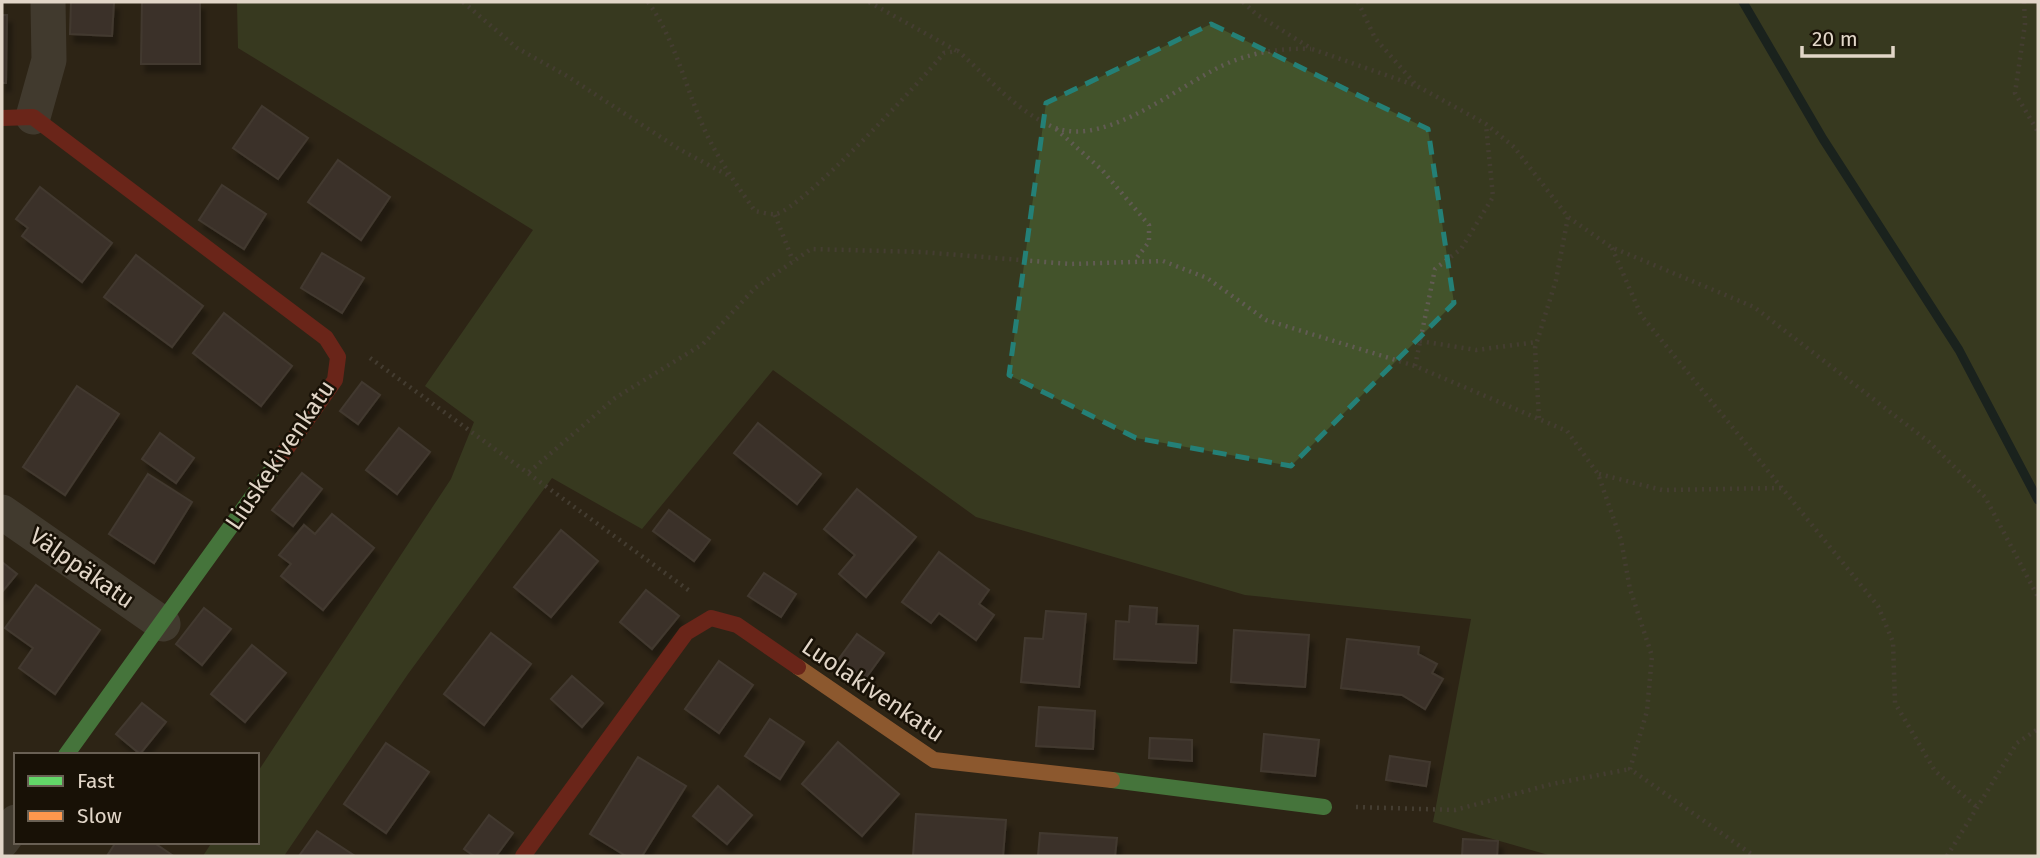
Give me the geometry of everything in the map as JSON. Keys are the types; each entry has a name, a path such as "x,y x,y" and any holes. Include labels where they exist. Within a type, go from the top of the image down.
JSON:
{"street":[{"path":"17,118 49,60 48,2"},
{"name":"Liuskekivenkatu","path":"17,118 326,338 338,358 335,380 163,624 67,753"},
{"name":"Välppäkatu","path":"2,512 163,624"},
{"path":"523,856 686,633 711,618"},
{"name":"Luolakivenkatu","path":"711,618 737,625 934,760 1226,792 1324,807"},
{"path":"2,841 14,825"}],"path":[{"path":"463,2 517,48 568,76 679,149 731,177"},
{"path":"648,2 663,22 707,136 731,177 755,211 775,215 790,207 854,148 944,53 958,51"},
{"path":"869,2 958,51 1014,104 1056,128 1102,170 1149,225 1149,242 1135,260"},
{"path":"1243,2 1256,14 1312,49 1417,86 1486,124 1514,147 1568,216 1611,247 1754,307 1929,442 1985,497 2038,597"},
{"path":"1358,2 1375,38 1417,86"},
{"path":"2024,2 2025,24 2015,93 2038,132"},
{"path":"1056,128 1084,130 1115,123 1231,61 1274,48 1312,49"},
{"path":"1415,366 1434,269 1461,249 1493,197 1486,124"},
{"path":"775,215 793,261"},
{"path":"1539,418 1537,342 1556,281 1568,216"},
{"path":"1611,247 1641,315 1878,606 1893,642 1895,703 1935,771 1979,808"},
{"path":"529,472 615,398 703,344 755,288 811,249 921,252 1070,264 1163,261 1207,278 1266,320 1415,366 1567,431 1598,474 1620,540 1630,589 1653,656 1647,711 1630,769"},
{"path":"1420,341 1476,350 1537,342"},
{"path":"338,358 373,358 697,597 711,618"},
{"path":"1598,474 1662,490 1781,488"},
{"path":"1947,856 1979,808 1989,784 2017,743 2038,729"},
{"path":"1324,807 1455,810 1552,784 1630,769 1754,856"}],"highlighted area":[{"path":"1211,24 1428,129 1454,303 1291,466 1136,438 1009,375 1046,103"}],"green space":[{"path":"237,2 2038,2 2038,856 1552,856 1433,822 1471,619 1245,595 976,517 773,370 642,529 552,478 408,674 284,856 203,856 211,844 259,844 259,770 451,479 474,422 425,386 533,230 238,48"}],"building":[{"path":"71,2 114,2 112,36 70,34"},
{"path":"142,2 200,2 200,64 141,64"},
{"path":"2,15 7,15 6,83 2,83"},
{"path":"262,106 308,138 278,179 233,148"},
{"path":"338,160 390,197 361,240 308,202"},
{"path":"222,185 266,214 244,249 199,220"},
{"path":"40,187 112,243 82,282 22,236 28,228 16,219"},
{"path":"322,253 364,278 342,313 301,288"},
{"path":"136,255 203,306 172,347 104,297"},
{"path":"224,313 292,366 261,406 193,353"},
{"path":"362,382 380,395 358,424 340,411"},
{"path":"77,386 119,414 65,495 23,467"},
{"path":"758,423 821,474 797,504 734,453"},
{"path":"399,428 430,452 397,494 366,470"},
{"path":"160,433 194,458 176,483 142,459"},
{"path":"302,473 322,489 293,526 272,510"},
{"path":"148,474 192,502 154,563 109,534"},
{"path":"857,489 916,537 866,597 839,574 855,555 824,529"},
{"path":"669,510 710,540 694,561 653,531"},
{"path":"332,514 374,548 323,610 281,576 291,564 279,555 304,525 315,534"},
{"path":"561,530 598,561 551,617 514,587"},
{"path":"939,552 989,590 979,604 994,615 976,640 939,613 931,623 902,602"},
{"path":"2,562 17,574 2,592"},
{"path":"764,573 796,594 781,617 748,596"},
{"path":"36,585 100,630 55,694 19,668 33,648 5,628"},
{"path":"646,590 679,616 652,649 620,622"},
{"path":"1130,606 1157,608 1156,624 1198,626 1196,663 1114,659 1116,621 1129,622"},
{"path":"204,608 231,629 202,665 176,644"},
{"path":"1046,611 1086,614 1079,687 1021,682 1025,638 1043,639"},
{"path":"1234,630 1309,635 1305,687 1231,682"},
{"path":"491,633 531,664 484,725 444,694"},
{"path":"857,634 884,653 865,679 838,660"},
{"path":"1347,639 1419,647 1418,654 1437,664 1432,673 1443,679 1425,709 1402,695 1341,688"},
{"path":"252,645 286,673 245,722 211,694"},
{"path":"719,661 753,685 719,733 685,709"},
{"path":"572,676 603,703 582,727 551,699"},
{"path":"142,703 166,722 141,753 116,734"},
{"path":"1039,707 1095,711 1093,749 1036,746"},
{"path":"770,719 804,742 780,779 745,756"},
{"path":"1264,734 1319,740 1315,776 1261,771"},
{"path":"1150,738 1192,740 1192,761 1149,758"},
{"path":"838,742 899,794 862,836 802,784"},
{"path":"386,743 429,772 386,833 344,804"},
{"path":"1390,756 1430,762 1426,786 1386,780"},
{"path":"638,757 686,786 642,856 626,856 590,834"},
{"path":"718,786 752,815 727,844 693,816"},
{"path":"916,814 1006,820 1003,856 913,856"},
{"path":"489,815 513,833 496,856 474,856 464,849"},
{"path":"317,831 355,856 299,856"},
{"path":"1040,833 1117,838 1115,856 1038,856"},
{"path":"1463,839 1498,841 1497,856 1462,856"},
{"path":"115,844 156,844 172,855 107,856"}],"waterway":[{"path":"1743,2 1823,139 1959,350 2038,500"}],"traffic: fast":[{"path":"67,753 278,461"},
{"path":"1112,780 1324,807"}],"traffic: slow":[{"path":"798,667 934,760 1112,780"}],"traffic: jam":[{"path":"2,118 33,117 326,338 338,357 335,380 278,461"},
{"path":"523,856 686,633 711,618 737,625 798,667"}]}
